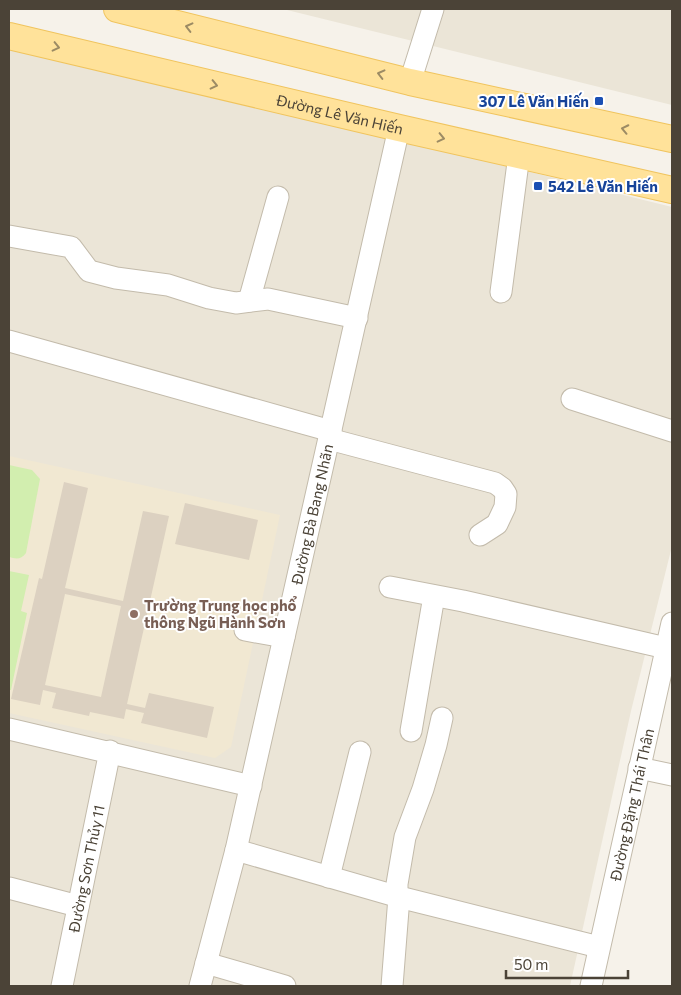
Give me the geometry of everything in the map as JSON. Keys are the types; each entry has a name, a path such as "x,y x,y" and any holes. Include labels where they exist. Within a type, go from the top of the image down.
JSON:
{"main road":[{"path":"117,9 410,82 672,139"},
{"name":"Đường Lê Văn Hiến","path":"9,36 672,190"}],"street":[{"path":"410,82 433,9"},
{"name":"Đường Bà Bang Nhãn","path":"200,986 251,786 399,128"},
{"path":"501,292 519,155"},
{"path":"249,302 278,197"},
{"path":"9,236 71,247 81,263 89,271 116,278 168,286 236,303 268,299 356,318"},
{"path":"9,341 496,483 506,494 505,507 497,524 480,535"},
{"path":"572,399 672,430"},
{"path":"390,588 464,601 667,656"},
{"path":"412,731 434,596"},
{"name":"Đường Đặng Thái Thân","path":"591,986 639,768 667,656 672,623"},
{"path":"245,630 284,637"},
{"path":"392,986 398,897 397,884 405,837 423,789 442,718"},
{"path":"9,729 110,751 251,786"},
{"name":"Đường Sơn Thủy 11","path":"62,986 110,751"},
{"path":"329,877 360,752"},
{"path":"639,768 672,775"},
{"path":"236,850 398,897 599,947"},
{"path":"9,888 78,906"},
{"path":"206,963 285,986"}],"shaded area":[{"path":"283,9 672,9 672,105"},
{"path":"9,43 672,207 672,546 631,711 570,986 9,986"},
{"name":"Trường Trung học phổ thông Ngũ Hành Sơn","path":"9,456 280,515 231,747 215,758 9,713"}],"green space":[{"path":"9,465 32,470 40,479 26,553 18,558 9,557"},
{"path":"9,571 29,575 21,611 27,613 11,690 9,690"}],"building":[{"path":"64,482 88,488 65,588 123,601 143,511 169,516 127,704 145,708 149,693 214,707 207,738 141,723 144,713 126,709 124,719 90,712 89,716 52,708 56,693 43,690 40,705 11,699 39,578 42,579","holes":["65,594 121,606 101,697 45,685"]},
{"path":"185,503 258,520 249,560 175,544"}],"place":[{"name":"307 Lê Văn Hiến","path":"599,101"},
{"name":"542 Lê Văn Hiến","path":"538,186"},
{"name":"Trường Trung học phổ thông Ngũ Hành Sơn","path":"134,614"}]}
